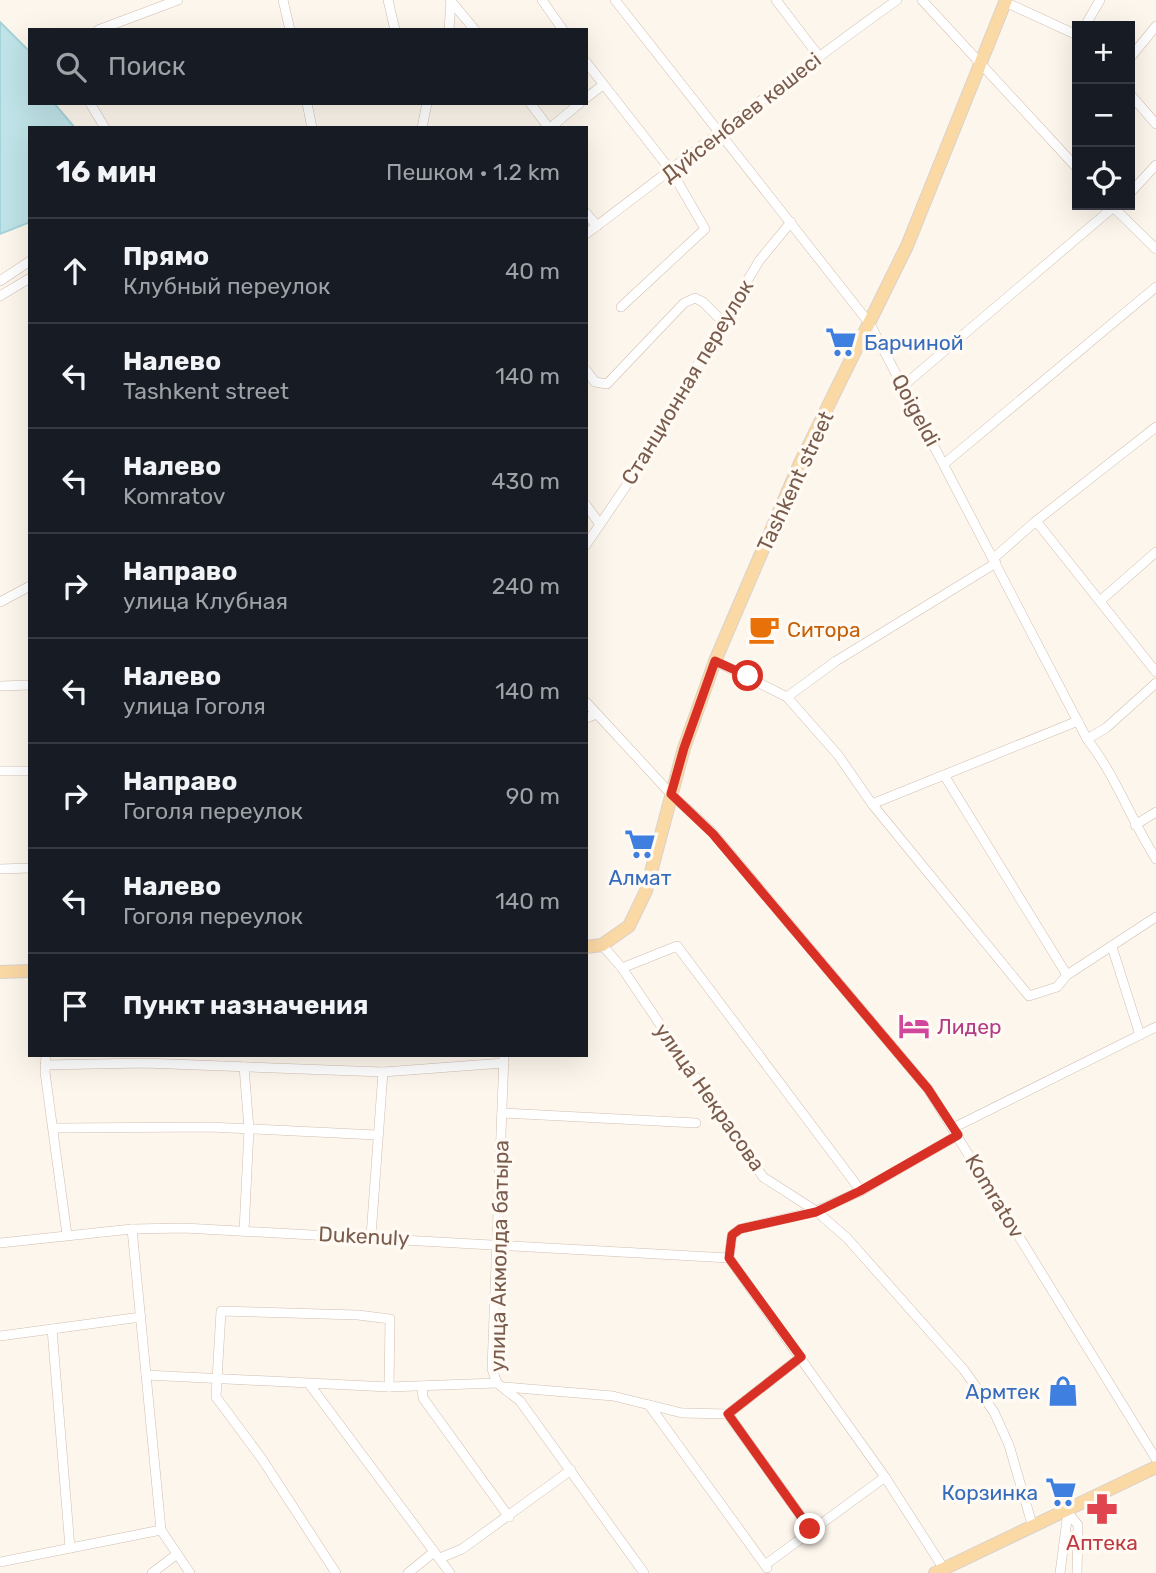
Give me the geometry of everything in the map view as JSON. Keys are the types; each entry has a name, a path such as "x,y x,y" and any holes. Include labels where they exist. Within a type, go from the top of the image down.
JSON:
{"main road":[{"name":"Tashkent street","path":"588,947 602,945 629,926 646,891 684,748 715,661 800,463 907,246 1006,1"},
{"path":"0,972 28,971"},
{"path":"939,1571 1032,1524 1066,1511 1156,1467"}],"street":[{"path":"103,28 178,0"},
{"path":"283,0 290,28"},
{"path":"388,0 395,28"},
{"path":"449,28 450,0"},
{"path":"450,0 473,28"},
{"path":"541,0 562,28"},
{"name":"Qoigeldi","path":"615,0 870,324 1087,739 1107,765 1135,825 1156,859"},
{"path":"776,0 818,55"},
{"name":"Дүйсенбаев көшесі","path":"588,233 672,172 818,55 897,0"},
{"path":"922,0 1072,164"},
{"path":"1088,21 1100,0"},
{"path":"1006,1 1072,33"},
{"path":"1135,52 1156,26"},
{"path":"588,65 672,172 705,229 621,307"},
{"path":"588,96 603,85"},
{"path":"1135,100 1156,124"},
{"path":"91,105 104,126"},
{"path":"307,105 312,126"},
{"path":"422,126 427,105"},
{"path":"532,105 547,126"},
{"path":"551,126 578,105"},
{"path":"1135,188 1156,165"},
{"path":"903,386 1107,210"},
{"path":"1118,210 1156,249"},
{"path":"588,215 597,226"},
{"name":"Станционная переулок","path":"588,542 626,486 759,261 791,222"},
{"path":"0,281 28,262"},
{"path":"0,296 28,279"},
{"path":"944,464 1156,287"},
{"path":"588,373 595,382 607,384 684,303 695,298 703,302 724,323"},
{"path":"786,697 836,661 995,561 1036,521 1156,427"},
{"path":"588,508 599,523"},
{"path":"1036,521 1156,672"},
{"path":"1100,601 1156,552"},
{"path":"0,602 28,587"},
{"path":"715,661 786,697 838,755 872,804 1029,996 1057,987 1067,975 1156,918"},
{"path":"1087,739 1106,728 1156,683"},
{"path":"0,686 28,685"},
{"name":"Komratov","path":"588,704 671,794 713,834 928,1089 1156,1459"},
{"path":"588,717 597,714"},
{"path":"872,804 1078,721"},
{"path":"0,771 28,771"},
{"path":"944,775 1067,975"},
{"path":"1135,825 1156,812"},
{"path":"0,869 28,868"},
{"name":"улица Некрасова","path":"602,945 622,968 764,1177 816,1212 847,1238 964,1370 994,1412 1009,1445 1032,1524"},
{"path":"622,968 677,946 860,1191"},
{"path":"1112,947 1140,1035"},
{"path":"939,1571 885,1477 729,1258 732,1235 740,1229 816,1212 860,1191 956,1132 1156,1027"},
{"path":"238,1057 249,1129 244,1231"},
{"path":"67,1235 46,1060 383,1072 504,1059"},
{"name":"улица Акмолда батыра","path":"504,1059 492,1369 500,1385 520,1401 644,1573"},
{"path":"371,1237 383,1072"},
{"path":"502,1113 696,1123"},
{"path":"55,1128 94,1126 249,1129 377,1135"},
{"path":"132,1229 161,1530 190,1573"},
{"name":"Dukenuly","path":"0,1244 132,1229 244,1231 729,1258"},
{"path":"336,1573 262,1458 216,1397 221,1311 358,1315 390,1320 389,1387"},
{"path":"0,1336 141,1317"},
{"path":"52,1329 70,1548"},
{"path":"146,1375 310,1385 500,1385 614,1396 682,1413 728,1414 801,1357"},
{"path":"310,1385 450,1573"},
{"path":"422,1386 423,1398 509,1517"},
{"path":"649,1405 766,1566 810,1529 885,1477"},
{"path":"728,1414 810,1529"},
{"path":"408,1573 437,1555 462,1549 571,1470"},
{"path":"1060,1573 1066,1511"},
{"path":"1066,1511 1078,1525 1077,1573"},
{"path":"0,1562 161,1530"},
{"path":"152,1573 177,1554"}],"water":[{"path":"0,22 28,50 28,105 56,105 73,126 28,126 28,223 0,234"}],"place":[{"name":"Барчиной","path":"841,342"},
{"name":"Ситора","path":"764,629"},
{"name":"Алмат","path":"640,844"},
{"name":"Лидер","path":"914,1026"},
{"name":"Армтек","path":"1063,1391"},
{"name":"Корзинка","path":"1061,1492"},
{"name":"Аптека","path":"1102,1509"}],"route":[{"path":"748,676 715,661 684,748 671,794 713,834 928,1089 958,1135 860,1191 816,1212 740,1229 732,1235 729,1258 737,1265 801,1357 728,1414 810,1529"}]}
